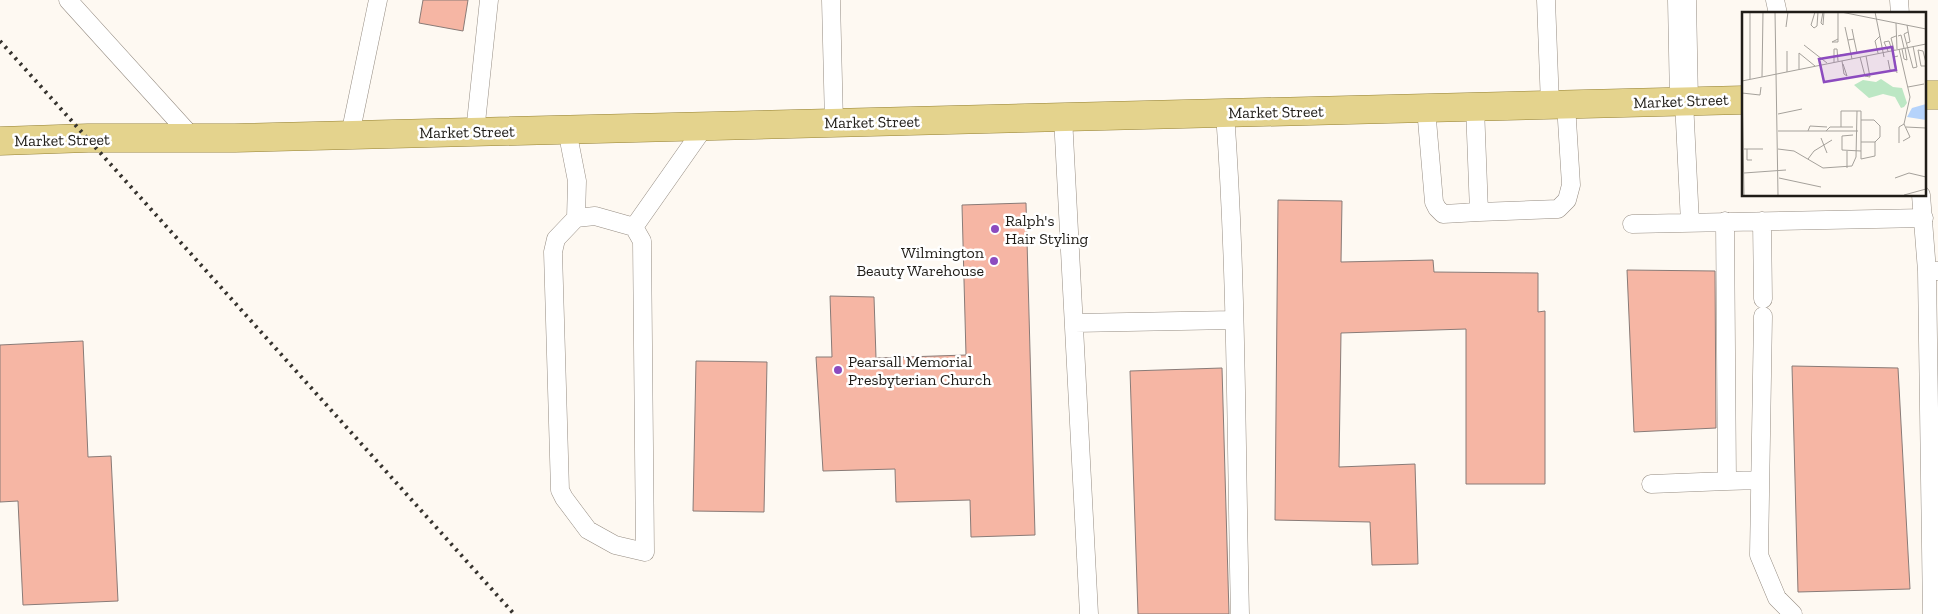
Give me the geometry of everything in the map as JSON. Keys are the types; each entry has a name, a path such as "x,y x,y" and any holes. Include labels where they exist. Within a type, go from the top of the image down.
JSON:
{"main road":[{"name":"Market Street","path":"0,141 567,130 1742,100"}],"street":[{"path":"1682,0 1684,102"}],"lane":[{"path":"68,0 193,138"},
{"path":"350,135 378,0"},
{"path":"474,132 489,0"},
{"path":"831,0 834,123"},
{"path":"1426,108 1434,202 1443,214 1558,209 1567,200 1571,185 1558,105 1546,0"},
{"path":"1684,102 1690,223"},
{"path":"1475,107 1479,212"},
{"path":"1225,113 1234,320 1240,614"},
{"path":"1063,117 1089,614"},
{"path":"634,227 705,126"},
{"path":"567,130 577,181 576,218 556,240 553,252 560,490 588,530 615,545 645,552 642,242 634,227 595,216 576,218"},
{"path":"1921,196 1933,271 1935,568 1932,614"},
{"path":"1632,224 1924,218"},
{"path":"1725,221 1727,481"},
{"path":"1762,221 1763,307 1759,555 1777,598 1793,614"},
{"path":"1075,323 1234,320"},
{"path":"1651,484 1760,480"}],"building":[{"path":"423,0 468,0 463,31 419,23"},
{"path":"1278,200 1342,201 1341,262 1433,260 1434,272 1538,273 1538,312 1545,311 1545,484 1466,484 1466,329 1341,333 1339,467 1415,464 1418,564 1372,565 1370,522 1275,520"},
{"path":"1026,203 1035,535 971,537 970,500 896,502 895,469 823,471 816,357 832,357 830,296 874,297 876,358 966,355 962,205"},
{"path":"1627,270 1715,271 1716,428 1634,432"},
{"path":"83,341 88,457 111,456 118,601 23,605 18,501 0,502 0,345"},
{"path":"696,361 767,362 764,512 693,511"},
{"path":"1792,366 1898,368 1910,589 1798,592"},
{"path":"1222,368 1229,614 1138,614 1130,371"}],"railway":[{"path":"0,41 514,614"}],"place":[{"name":"Ralph's Hair Styling","path":"995,229"},
{"name":"Wilmington Beauty Warehouse","path":"994,261"},
{"name":"Pearsall Memorial Presbyterian Church","path":"838,370"}]}
